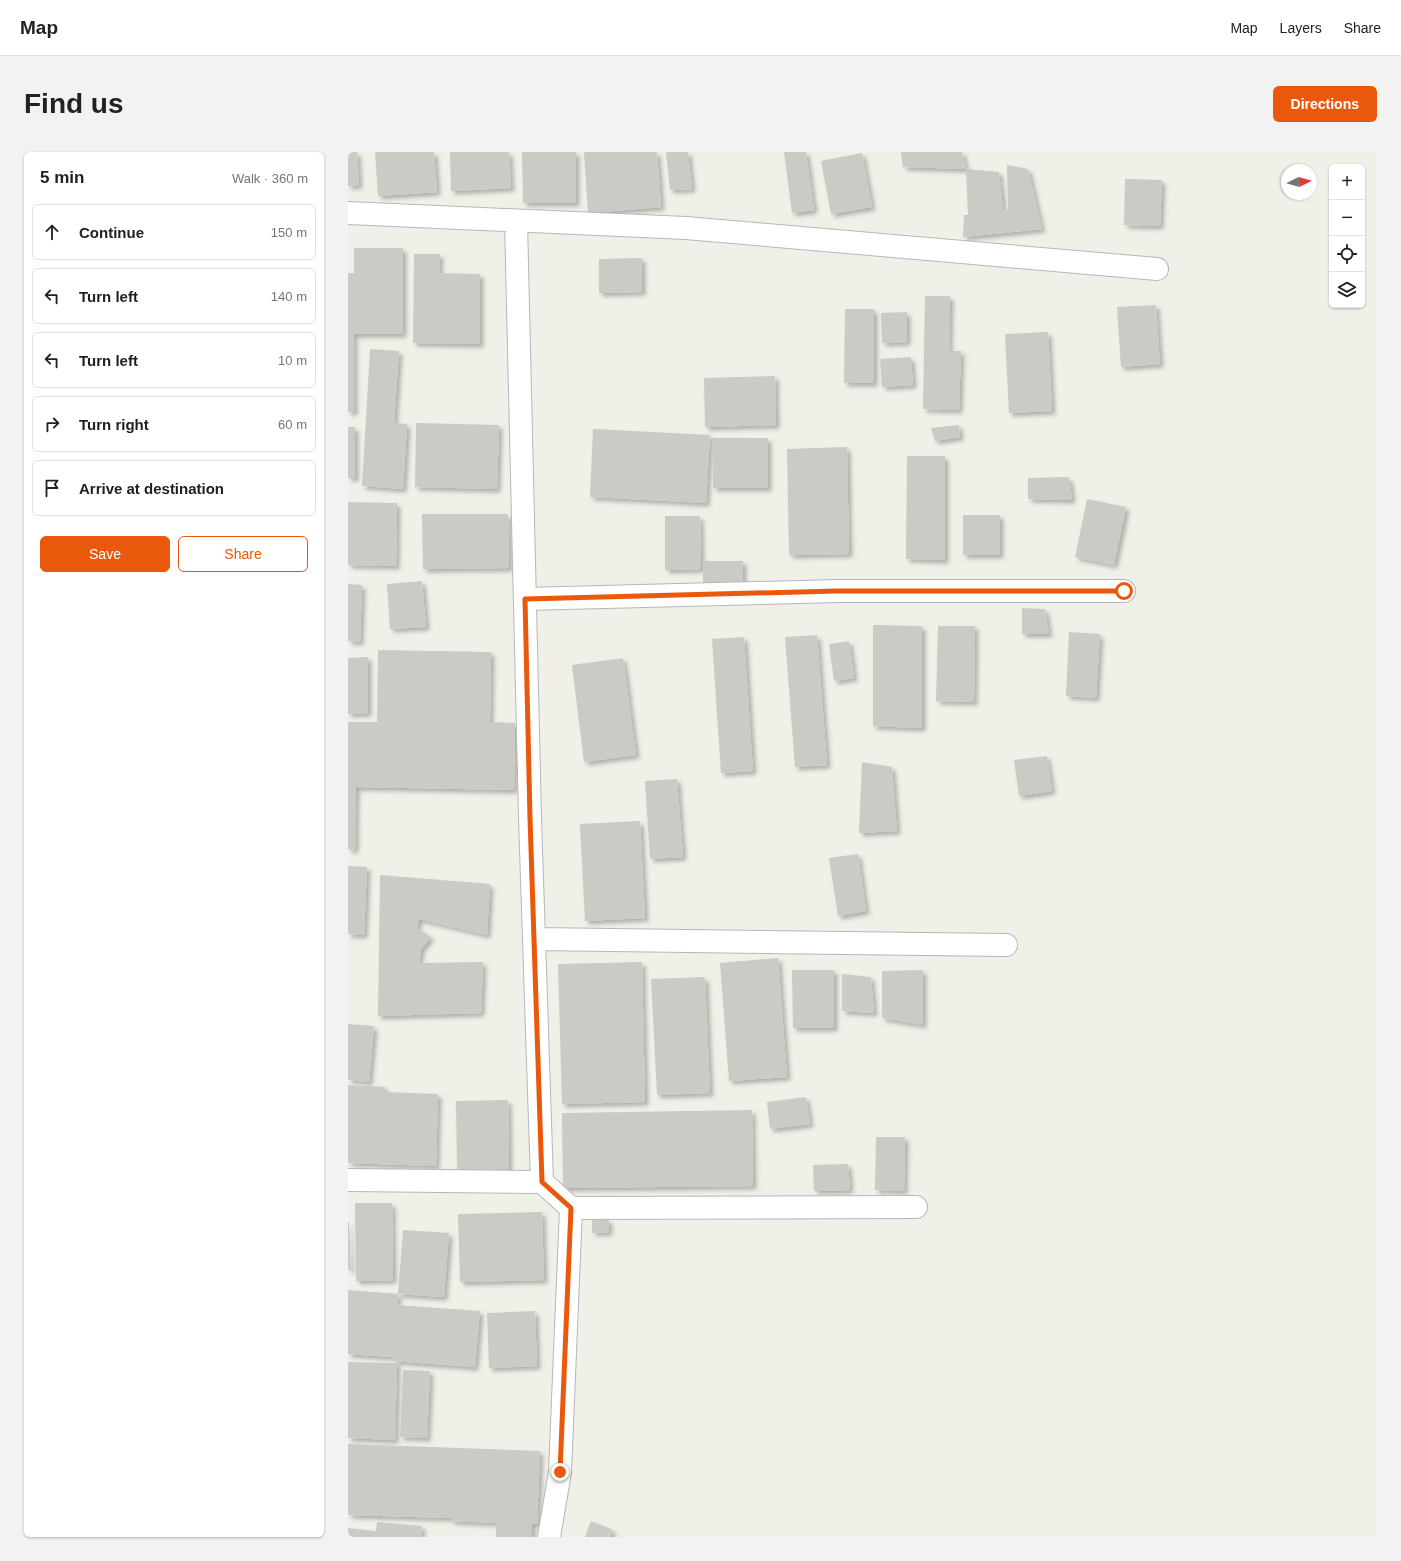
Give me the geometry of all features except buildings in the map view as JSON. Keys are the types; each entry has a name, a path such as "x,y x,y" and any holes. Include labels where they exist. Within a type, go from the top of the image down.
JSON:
{"street":[{"path":"348,213 686,228 1157,269"},
{"path":"516,221 534,939 542,1182"},
{"path":"525,599 837,591 1124,591"},
{"path":"534,939 1006,945"},
{"path":"348,1180 542,1182 571,1208 916,1207"},
{"path":"549,1537 560,1472 571,1208"}],"route":[{"path":"560,1472 571,1208 542,1182 530,818 525,599 837,591 1124,591"}]}
